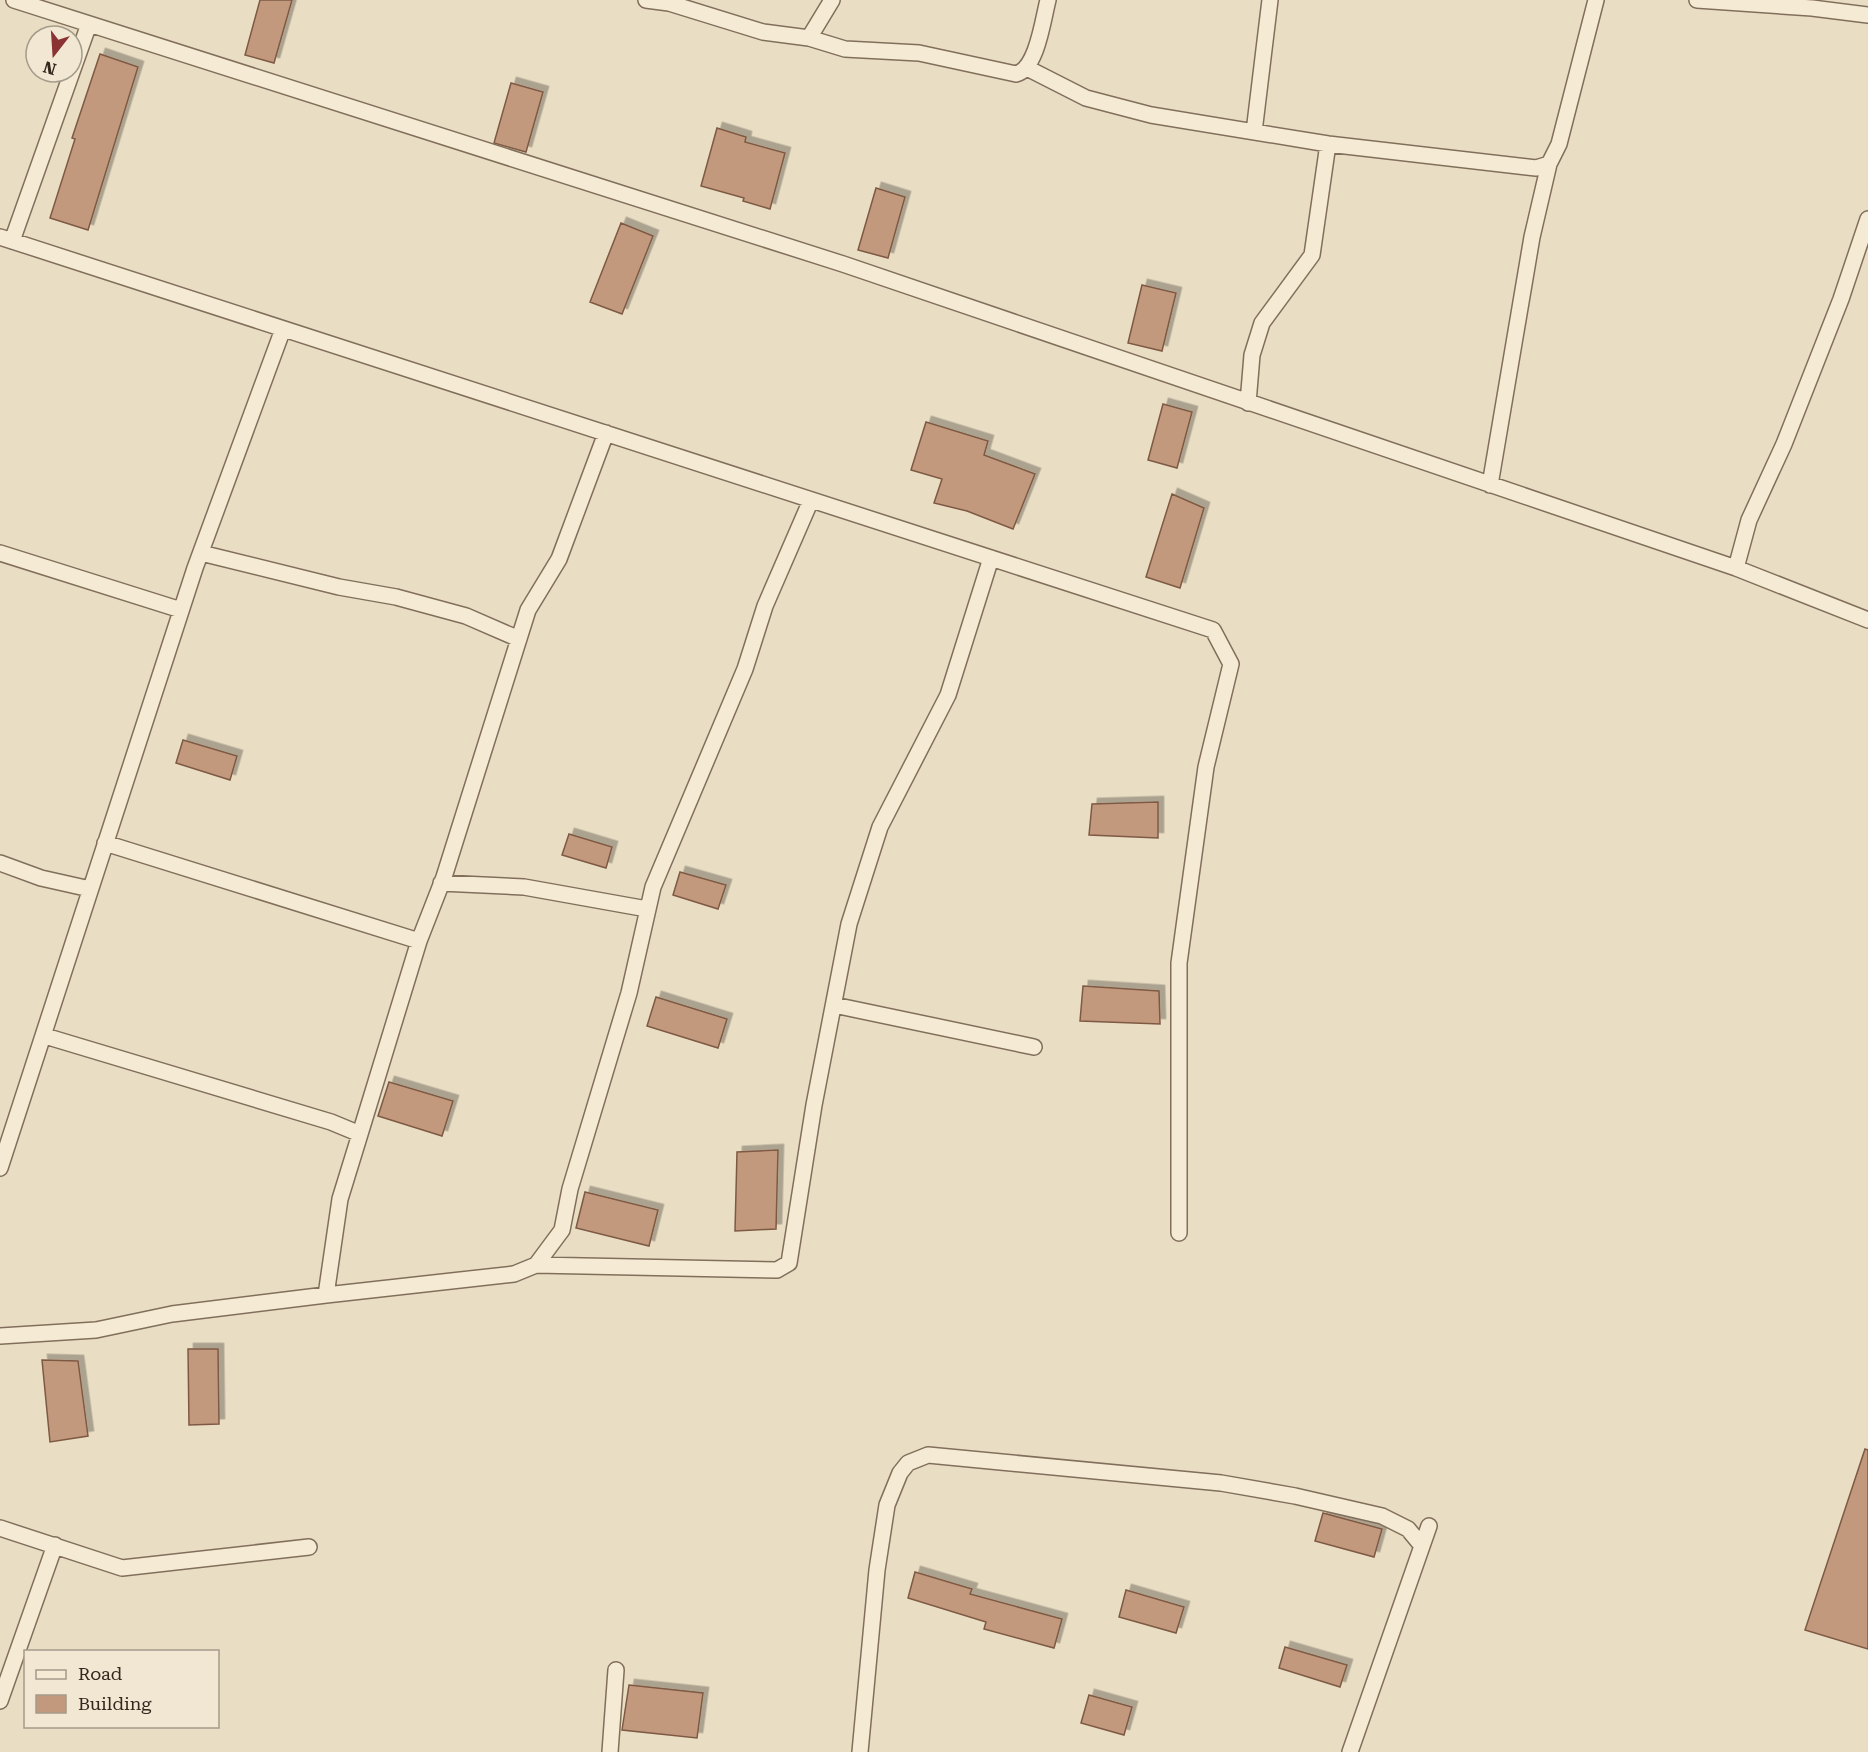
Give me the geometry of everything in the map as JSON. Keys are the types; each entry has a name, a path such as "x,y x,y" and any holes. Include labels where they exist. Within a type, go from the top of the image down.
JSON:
{"street":[{"path":"14,0 843,264 1736,568 1868,620"},
{"path":"646,0 669,3 763,32 809,38 845,49 918,53 1016,74 1027,68 1032,58 1047,0"},
{"path":"809,38 832,0"},
{"path":"1254,132 1270,0"},
{"path":"1490,485 1533,237 1549,164 1560,144 1596,0"},
{"path":"1697,0 1812,8 1868,15"},
{"path":"89,24 6,239 1213,630 1231,664 1206,767 1179,963 1179,1233"},
{"path":"1027,68 1086,98 1151,115 1328,144 1527,169 1549,164"},
{"path":"1248,403 1252,355 1262,323 1312,255 1328,144"},
{"path":"1736,568 1749,520 1784,444 1841,299 1868,219"},
{"path":"0,1168 45,1036 181,610 283,328"},
{"path":"326,1295 340,1199 419,941 441,883 528,610 559,559 606,433"},
{"path":"536,1265 562,1230 570,1189 629,993 653,886 745,669 765,606 811,500"},
{"path":"0,553 181,610"},
{"path":"201,553 339,587 396,597 466,616 519,639"},
{"path":"0,1336 96,1330 172,1314 514,1274 536,1265 777,1270 789,1263 849,924 880,827 948,695 991,558"},
{"path":"105,843 419,941"},
{"path":"0,863 41,878 90,890"},
{"path":"441,883 524,887 647,909"},
{"path":"834,1005 1034,1047"},
{"path":"45,1036 331,1122 360,1134"},
{"path":"860,1752 877,1570 887,1505 900,1473 917,1458 928,1455 1221,1483 1382,1516 1408,1529 1422,1546"},
{"path":"1350,1752 1429,1526"},
{"path":"0,1528 122,1568 309,1547"},
{"path":"0,1701 56,1545"},
{"path":"610,1752 616,1670"}],"building":[{"path":"260,0 292,0 274,63 245,55"},
{"path":"100,54 138,67 88,230 50,218 75,139 72,138"},
{"path":"511,83 543,92 526,152 494,143"},
{"path":"717,128 746,137 745,142 785,153 770,209 743,201 744,198 701,186"},
{"path":"876,188 905,197 888,258 858,250"},
{"path":"621,223 653,236 622,314 590,302"},
{"path":"1142,285 1176,293 1162,351 1128,343"},
{"path":"1163,404 1192,412 1177,468 1148,460"},
{"path":"926,422 988,441 984,455 1035,474 1013,529 967,511 934,503 942,479 911,470"},
{"path":"1172,494 1204,508 1180,588 1146,577"},
{"path":"183,740 237,756 230,780 176,763"},
{"path":"1158,802 1158,838 1089,835 1092,804"},
{"path":"569,834 612,847 606,868 562,855"},
{"path":"680,872 726,885 718,909 673,895"},
{"path":"1083,986 1159,991 1160,1024 1080,1021"},
{"path":"656,997 727,1019 718,1048 647,1026"},
{"path":"389,1082 453,1101 442,1136 378,1116"},
{"path":"778,1150 776,1229 735,1231 737,1152"},
{"path":"585,1192 658,1210 649,1246 576,1228"},
{"path":"188,1349 218,1349 219,1424 189,1425"},
{"path":"42,1360 78,1361 88,1436 50,1442"},
{"path":"1865,1449 1868,1450 1868,1649 1805,1630"},
{"path":"1323,1513 1382,1529 1374,1557 1315,1541"},
{"path":"915,1572 972,1589 970,1594 1062,1619 1054,1648 984,1629 986,1622 908,1598"},
{"path":"1126,1590 1184,1607 1176,1633 1119,1617"},
{"path":"1285,1647 1347,1665 1340,1687 1279,1668"},
{"path":"629,1685 703,1693 697,1738 622,1730"},
{"path":"1089,1695 1132,1707 1124,1735 1081,1723"}]}
